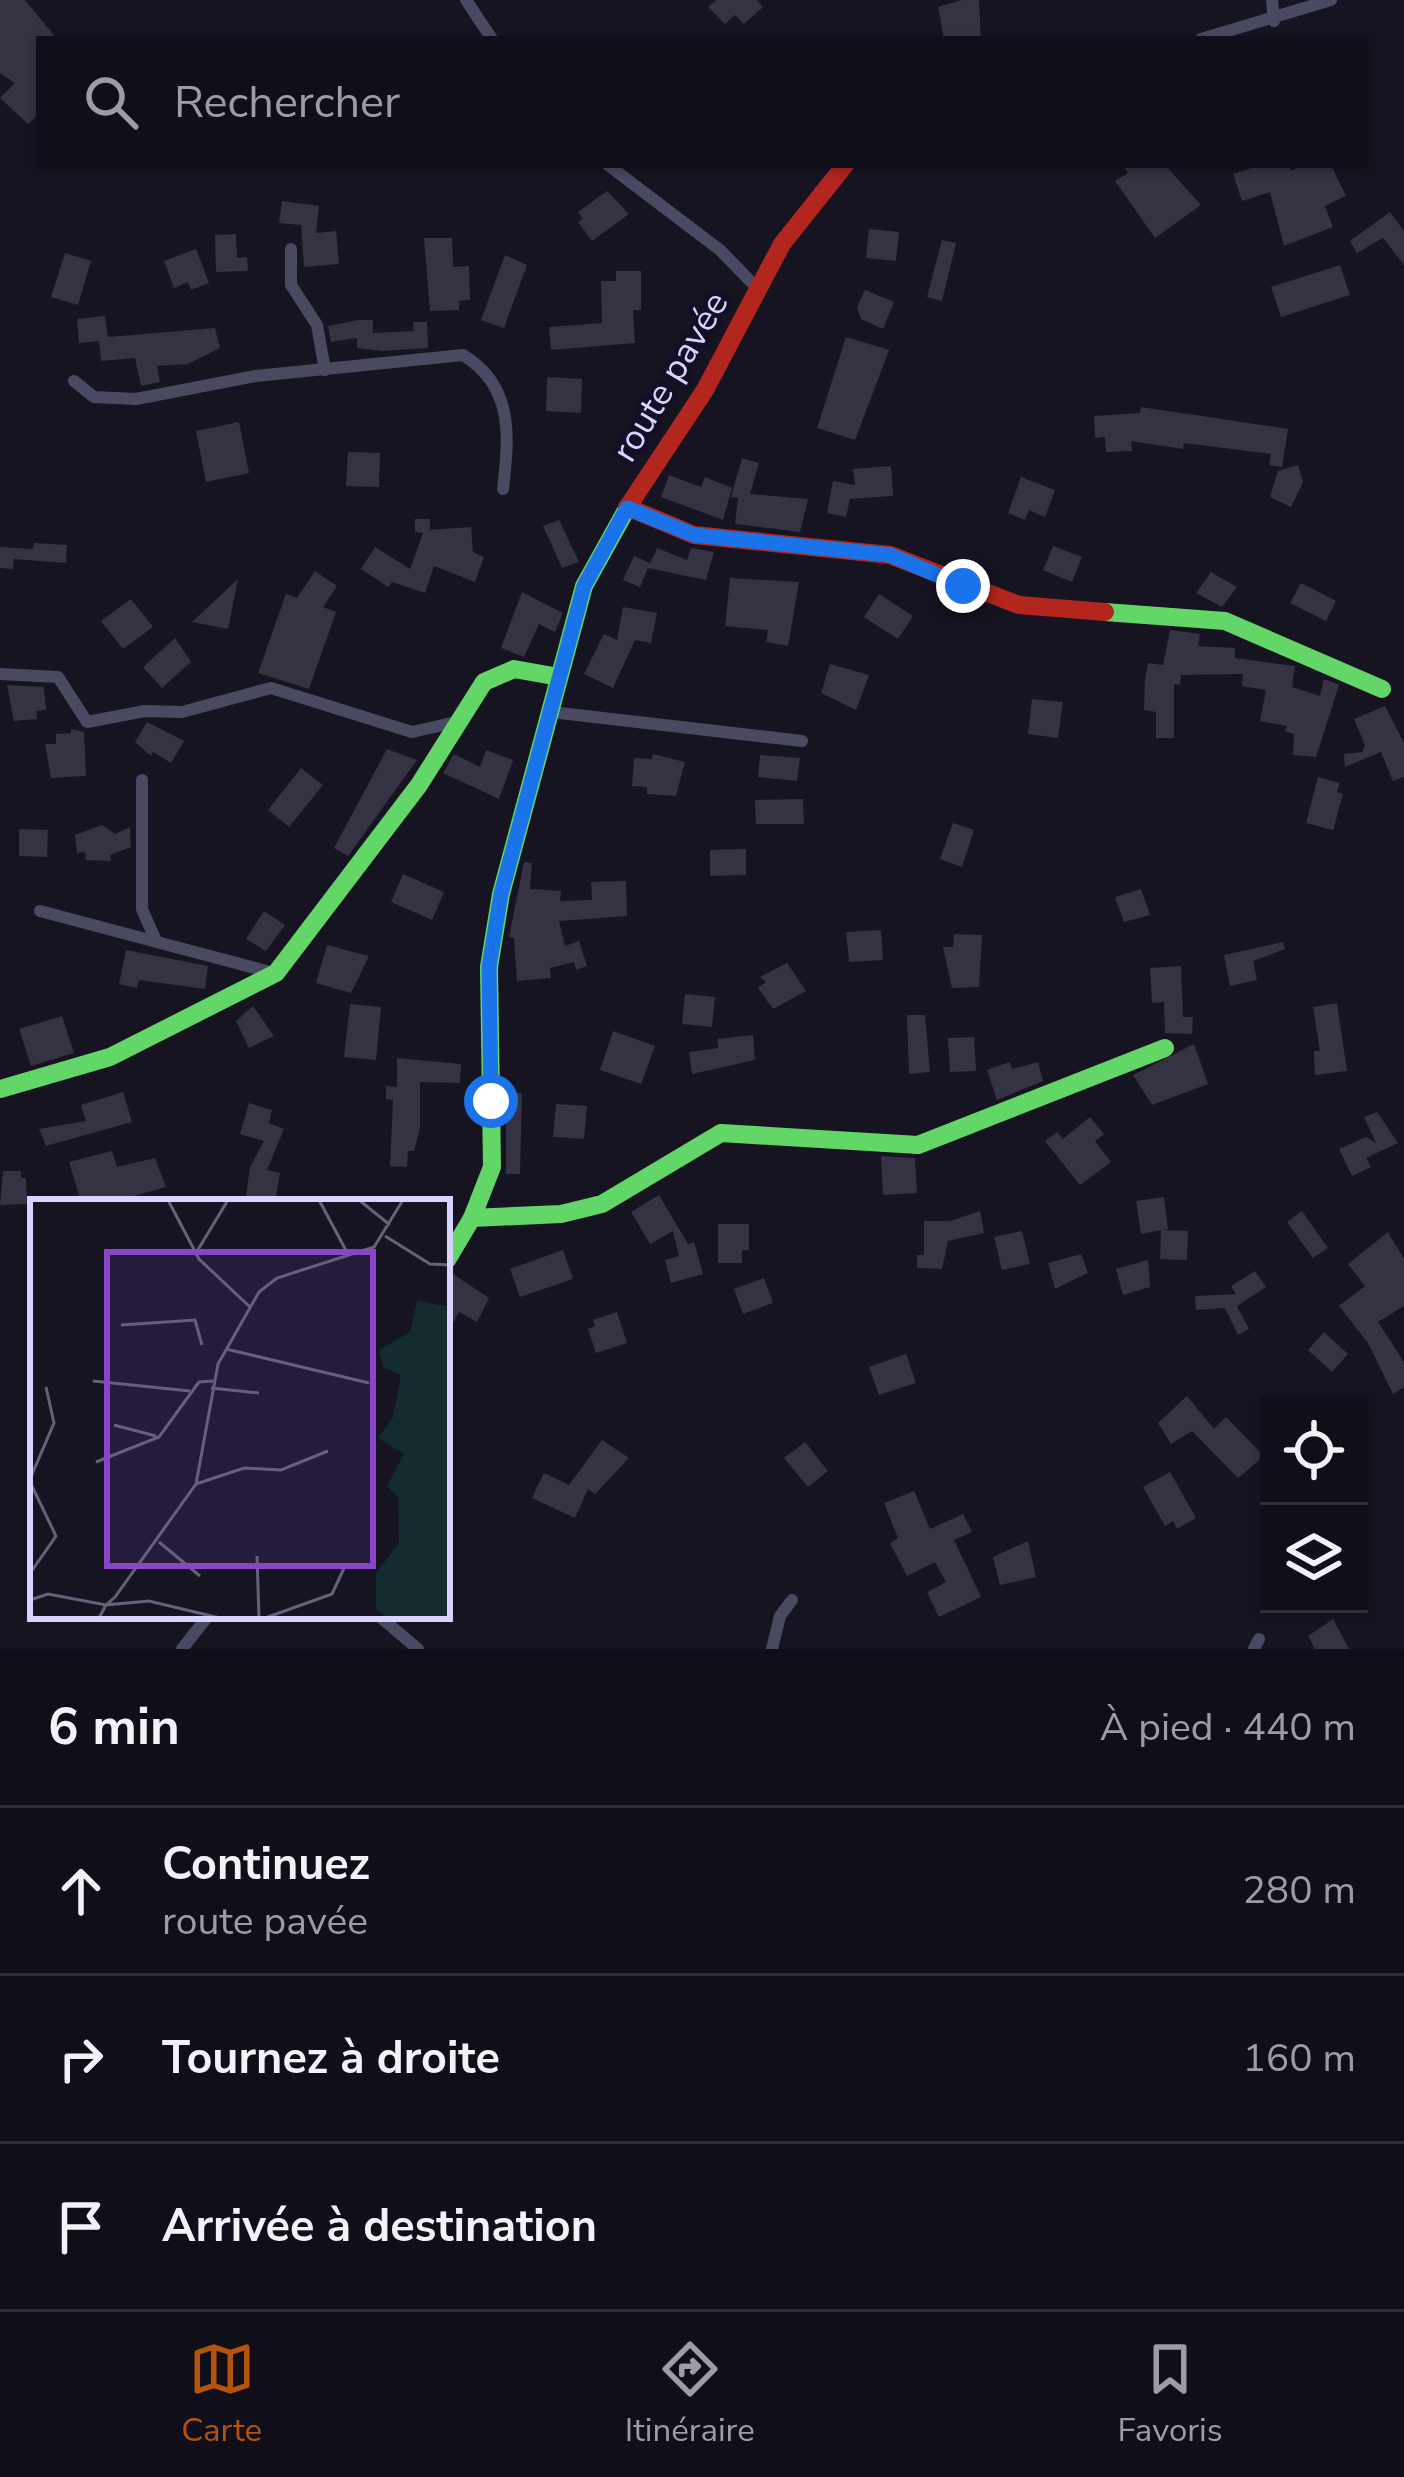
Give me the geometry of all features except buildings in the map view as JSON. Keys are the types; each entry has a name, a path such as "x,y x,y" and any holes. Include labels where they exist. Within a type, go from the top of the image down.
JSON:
{"street":[{"path":"1272,0 1274,21"},
{"path":"1213,36 1331,0"},
{"path":"468,1 490,36"},
{"path":"612,168 720,250 759,290"},
{"name":"route pavée","path":"450,1255 472,1218 492,1167 489,967 501,894 584,586 627,508 704,392 759,290 777,244 842,168"},
{"path":"291,249 291,285 317,325 326,370"},
{"path":"74,380 94,398 136,399 217,382 463,355 479,365 501,391 507,413 503,489"},
{"path":"627,508 694,535 890,555 1019,605 1225,621 1382,689"},
{"path":"0,1089 110,1057 276,973 419,785 475,692 495,673 514,669 559,677"},
{"path":"0,674 58,677 87,722 145,711 182,712 271,688 412,732 458,722"},
{"path":"551,712 802,741"},
{"path":"142,780 142,909 157,942"},
{"path":"40,911 276,973"},
{"path":"472,1218 569,1217 645,1183 700,1141 721,1133 918,1145 1165,1048"},
{"path":"772,1649 780,1616 792,1600"},
{"path":"182,1649 206,1619"},
{"path":"383,1619 418,1649"}],"traffic: fast":[{"path":"450,1255 472,1218 492,1167 489,967 501,894 584,586 629,505"},
{"path":"1105,612 1225,621 1382,689"},
{"path":"0,1089 110,1057 276,973 419,785 484,682 514,669 559,677"},
{"path":"472,1218 561,1214 602,1204 721,1133 918,1145 1165,1048"}],"traffic: jam":[{"path":"629,505 705,390 782,244 843,168"},
{"path":"627,507 694,535 890,555 1019,605 1105,612"}],"route":[{"path":"491,1101 489,967 501,894 529,806 584,586 627,508 694,535 890,555 963,586"}]}
